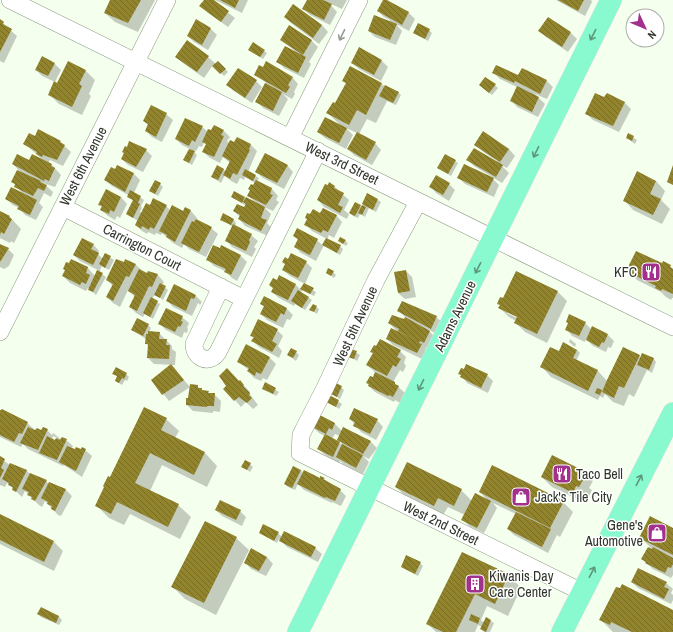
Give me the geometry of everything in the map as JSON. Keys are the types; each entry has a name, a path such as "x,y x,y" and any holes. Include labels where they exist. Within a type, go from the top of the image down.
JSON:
{"main road":[{"name":"Adams Avenue","path":"298,632 611,0"},
{"path":"562,632 673,413"}],"street":[{"name":"West 3rd Street","path":"10,0 673,327"},
{"name":"West 6th Avenue","path":"0,332 167,0"},
{"path":"290,138 359,0"},
{"path":"221,287 194,344 195,352 201,358 209,359 216,355 318,152"},
{"name":"West 5th Avenue","path":"300,453 302,435 307,423 376,280 418,202"},
{"name":"Carrington Court","path":"63,207 244,298"},
{"name":"West 2nd Street","path":"300,453 582,592"}],"building":[{"path":"110,0 141,0 128,23 104,13"},
{"path":"204,0 214,0 229,11 221,22 199,6"},
{"path":"220,0 239,0 235,8"},
{"path":"307,0 323,0 332,4 324,20 302,9"},
{"path":"383,0 387,0 409,12 402,25 377,11"},
{"path":"558,0 584,0 578,11"},
{"path":"293,4 322,25 313,38 284,17"},
{"path":"374,15 397,24 390,40 368,31"},
{"path":"548,17 571,32 562,47 538,31"},
{"path":"0,19 4,22 3,24 12,29 0,52"},
{"path":"196,19 211,28 202,45 187,36"},
{"path":"418,23 430,29 425,39 413,33"},
{"path":"289,25 312,40 303,55 280,40"},
{"path":"187,40 209,56 197,72 175,57"},
{"path":"253,42 265,50 260,57 248,50"},
{"path":"285,46 306,57 298,73 276,62"},
{"path":"359,47 382,60 374,75 351,63"},
{"path":"42,56 55,63 48,76 35,70"},
{"path":"68,61 86,70 79,84 82,86 72,107 48,95 54,81 57,83"},
{"path":"218,61 226,69 220,74 212,66"},
{"path":"266,61 293,77 288,85 290,87 286,93 254,75 259,65 263,67"},
{"path":"496,65 518,75 522,68 547,80 540,94 515,81 514,83 492,73"},
{"path":"350,66 382,83 366,115 357,110 349,125 326,113 333,102 335,103 346,83 342,81"},
{"path":"238,68 257,80 245,98 226,85"},
{"path":"485,77 496,84 489,93 479,85"},
{"path":"265,83 282,92 273,111 255,102"},
{"path":"385,85 399,92 393,103 379,96"},
{"path":"517,86 539,97 532,112 510,101"},
{"path":"595,93 604,97 607,93 625,102 613,126 585,114"},
{"path":"151,105 167,113 156,137 145,131 148,124 143,121"},
{"path":"325,117 347,128 339,143 317,132"},
{"path":"185,118 203,126 195,142 192,140 189,146 175,139"},
{"path":"214,125 224,130 221,135 224,136 214,157 202,152 206,144 202,142 208,129 211,130"},
{"path":"38,129 61,141 60,142 65,145 57,160 43,155 42,157 36,154 37,152 23,144 29,133 35,136"},
{"path":"483,131 509,149 500,162 474,145"},
{"path":"357,132 376,142 366,160 347,149"},
{"path":"628,133 634,136 632,141 626,138"},
{"path":"237,137 251,144 250,150 237,175 233,173 230,179 223,175 230,161 222,156 230,140 234,142"},
{"path":"129,141 147,149 136,167 121,159 124,153 122,152 125,146 127,147"},
{"path":"474,148 503,165 496,177 466,160"},
{"path":"189,149 195,151 189,163 183,160"},
{"path":"265,153 288,165 277,183 255,172"},
{"path":"17,154 29,160 32,154 52,164 51,166 55,168 49,181 45,179 44,181 12,164"},
{"path":"445,154 456,160 448,174 437,168"},
{"path":"464,164 494,178 487,192 457,178"},
{"path":"117,165 134,173 125,192 104,180 111,167 115,169"},
{"path":"217,165 224,169 218,180 211,177"},
{"path":"673,165 673,185 667,182"},
{"path":"245,169 256,175 253,181 242,175"},
{"path":"17,170 47,185 44,191 38,188 33,196 14,187 15,184 11,182"},
{"path":"637,171 656,181 650,194 661,199 653,215 623,201"},
{"path":"436,175 450,183 443,195 429,187"},
{"path":"155,180 161,183 155,194 149,191"},
{"path":"256,180 272,188 270,194 273,195 266,205 247,196 250,190 248,189"},
{"path":"329,182 335,186 334,188 344,193 338,205 343,207 340,213 317,200 325,184 328,185"},
{"path":"11,187 37,200 30,215 17,209 19,206 5,199"},
{"path":"106,189 121,197 114,212 110,210 109,214 100,210 102,206 98,205"},
{"path":"130,190 141,196 138,203 140,204 133,218 126,214 133,200 127,197"},
{"path":"234,191 245,197 242,203 231,197"},
{"path":"367,193 378,199 373,210 362,204"},
{"path":"246,197 265,207 261,218 267,220 261,231 238,219 240,215 233,211 237,204 244,207 246,204 243,202"},
{"path":"153,198 167,205 154,229 150,227 149,230 142,226 141,229 135,225 146,203 150,205"},
{"path":"355,202 361,205 355,216 349,213"},
{"path":"172,205 183,211 185,207 191,210 175,242 166,237 167,235 159,231"},
{"path":"362,205 366,207 362,215 358,213"},
{"path":"323,208 337,215 328,232 323,230 321,233 304,225 307,219 305,218 307,213 310,214 313,209 320,213"},
{"path":"0,211 10,216 9,217 12,219 4,234 1,232 0,235"},
{"path":"223,213 234,219 231,225 220,220"},
{"path":"196,219 212,227 199,252 181,243 192,221 194,222"},
{"path":"233,224 252,234 246,251 225,241"},
{"path":"297,228 318,239 310,255 294,247 298,239 293,236"},
{"path":"340,237 346,240 343,244 338,241"},
{"path":"82,238 94,244 91,249 99,253 93,265 73,255"},
{"path":"326,238 341,245 337,253 322,245"},
{"path":"0,244 9,248 0,262"},
{"path":"213,245 220,248 221,245 241,255 231,275 224,272 226,269 206,260"},
{"name":"KFC","path":"636,251 662,263 663,261 671,265 670,267 673,269 673,294 662,289 661,291 655,288 656,286 626,271"},
{"path":"105,253 111,256 105,268 99,264"},
{"path":"291,253 307,261 298,278 282,270 285,264 282,262 285,257 288,259"},
{"path":"71,259 88,267 86,273 90,275 86,284 82,282 80,285 62,276 65,270 63,269 66,262 69,263"},
{"path":"116,259 124,262 125,259 136,264 129,277 126,276 113,301 106,297 113,284 106,280"},
{"path":"328,268 334,271 331,276 326,273"},
{"path":"139,269 147,273 148,271 158,274 152,287 149,286 137,311 129,307 135,295 128,291"},
{"path":"97,270 103,273 93,292 88,290"},
{"path":"406,270 410,291 398,293 394,272"},
{"path":"516,271 558,291 537,334 514,323 517,317 498,308 500,305 497,304 500,297 503,298"},
{"path":"279,275 296,284 288,300 271,292 273,288 269,285 273,278 277,280"},
{"path":"160,283 166,286 160,298 154,295"},
{"path":"304,283 314,288 310,294 300,289"},
{"path":"174,284 196,295 194,299 191,298 186,311 166,301"},
{"path":"298,290 309,297 302,308 291,301"},
{"path":"264,296 287,308 284,315 281,313 276,322 260,314 264,306 260,304"},
{"path":"151,297 158,301 150,317 143,313"},
{"path":"402,301 437,316 431,329 397,311"},
{"path":"313,304 317,306 314,312 309,310"},
{"path":"166,308 183,316 181,321 183,322 180,327 178,326 175,332 158,324"},
{"path":"569,314 586,322 579,336 565,330 568,323 566,322"},
{"path":"392,315 404,319 405,317 430,331 424,343 420,341 419,343 422,344 417,353 386,339 391,328 418,341 398,331 399,329 388,323"},
{"path":"137,318 149,324 143,336 131,330"},
{"path":"258,319 278,329 272,341 277,344 272,352 251,341 254,337 250,336"},
{"path":"592,326 608,334 604,343 602,342 599,347 586,340"},
{"path":"148,331 160,332 159,339 167,339 166,345 170,345 169,359 147,358 148,344 145,344 146,334 148,334"},
{"path":"380,339 401,350 397,357 401,359 396,367 393,365 387,376 366,365 373,353 370,352"},
{"path":"563,342 577,350 573,358 598,370 588,391 540,367 550,347 559,351"},
{"path":"246,344 270,357 261,374 256,372 255,376 247,371 249,368 237,362"},
{"path":"623,347 640,355 624,388 619,386 614,398 602,392"},
{"path":"291,348 297,351 293,358 287,355"},
{"path":"351,349 357,351 354,359 348,357"},
{"path":"642,353 654,358 649,370 637,365"},
{"path":"171,364 184,380 162,395 151,380"},
{"path":"466,364 488,374 481,388 460,377 461,375 458,374 461,368 464,369"},
{"path":"116,367 127,373 124,379 122,378 119,383 115,381 117,376 112,374"},
{"path":"227,368 239,381 240,380 244,385 243,386 250,393 249,395 252,398 247,403 239,397 234,401 223,389 226,386 219,376"},
{"path":"375,372 395,382 395,384 399,386 393,397 368,386 369,384 366,383 370,376 373,377"},
{"path":"265,382 276,388 273,394 262,389"},
{"path":"336,383 342,386 337,397 331,394"},
{"path":"190,384 198,385 198,388 209,391 208,393 215,393 214,406 207,407 186,405 186,398 188,398"},
{"path":"597,388 602,390 600,395 595,393"},
{"path":"327,394 339,400 336,407 324,401"},
{"path":"144,407 167,418 161,430 205,452 194,475 150,453 135,483 179,504 168,527 117,502 111,514 95,506 104,487 103,486 108,476 110,477"},
{"path":"354,408 378,419 370,434 353,426 355,422 349,419"},
{"path":"2,409 28,422 22,434 19,433 14,442 0,435 0,410"},
{"path":"318,414 335,423 332,430 329,428 326,434 312,427"},
{"path":"28,427 35,430 37,428 41,430 43,427 48,429 38,450 20,443"},
{"path":"343,427 371,441 363,454 337,440"},
{"path":"325,434 340,442 333,457 317,449"},
{"path":"47,436 55,440 56,438 60,440 62,437 67,439 57,460 39,453"},
{"path":"342,444 363,455 356,468 336,457"},
{"path":"67,446 75,449 76,447 81,449 82,447 86,449 76,471 59,462"},
{"name":"Taco Bell","path":"552,455 584,471 580,478 583,480 579,487 576,486 573,493 541,477"},
{"path":"0,456 5,459 1,468 4,470 0,478"},
{"path":"245,460 251,463 247,470 241,467"},
{"path":"407,462 462,489 454,506 438,498 434,506 395,487"},
{"path":"10,463 27,470 16,492 12,490 13,487 8,485 9,483 2,479"},
{"name":"Jack's Tile City","path":"492,465 564,501 550,528 479,492"},
{"path":"293,466 301,470 292,488 284,484"},
{"path":"304,470 320,478 320,476 325,478 323,479 341,489 335,501 326,497 325,498 297,484"},
{"path":"30,473 47,480 35,501 31,499 32,497 27,495 29,492 22,489"},
{"path":"49,482 66,489 55,511 51,509 52,506 47,504 48,502 41,498"},
{"path":"475,493 491,501 477,528 461,520"},
{"path":"220,500 241,510 236,520 215,510"},
{"path":"516,512 551,529 542,547 507,529"},
{"path":"0,514 54,541 44,562 0,540"},
{"name":"Gene's Automotive","path":"650,516 673,528 673,555 639,538"},
{"path":"205,521 237,537 204,603 171,587"},
{"path":"263,524 279,532 274,541 259,533"},
{"path":"284,531 316,547 311,557 279,541"},
{"path":"648,547 652,549 653,547 673,558 671,568 668,567 665,573 645,563 646,562 641,559"},
{"path":"251,548 267,557 259,571 244,563"},
{"name":"Kiwanis Day Care Center","path":"462,552 509,574 495,604 475,594 456,632 443,632 426,624"},
{"path":"406,555 421,562 415,574 401,567"},
{"path":"638,568 667,582 664,587 669,589 664,599 631,582"},
{"path":"622,584 673,610 673,632 632,632 611,622 610,625 599,620 616,587 620,588"},
{"path":"41,607 59,616 56,623 37,614"},
{"path":"471,614 480,618 478,624 469,620"},
{"path":"486,617 491,620 486,632 480,629"}],"place":[{"name":"KFC","path":"651,272"},
{"name":"Taco Bell","path":"562,474"},
{"name":"Jack's Tile City","path":"521,497"},
{"name":"Gene's Automotive","path":"657,533"},
{"name":"Kiwanis Day Care Center","path":"475,584"}]}
